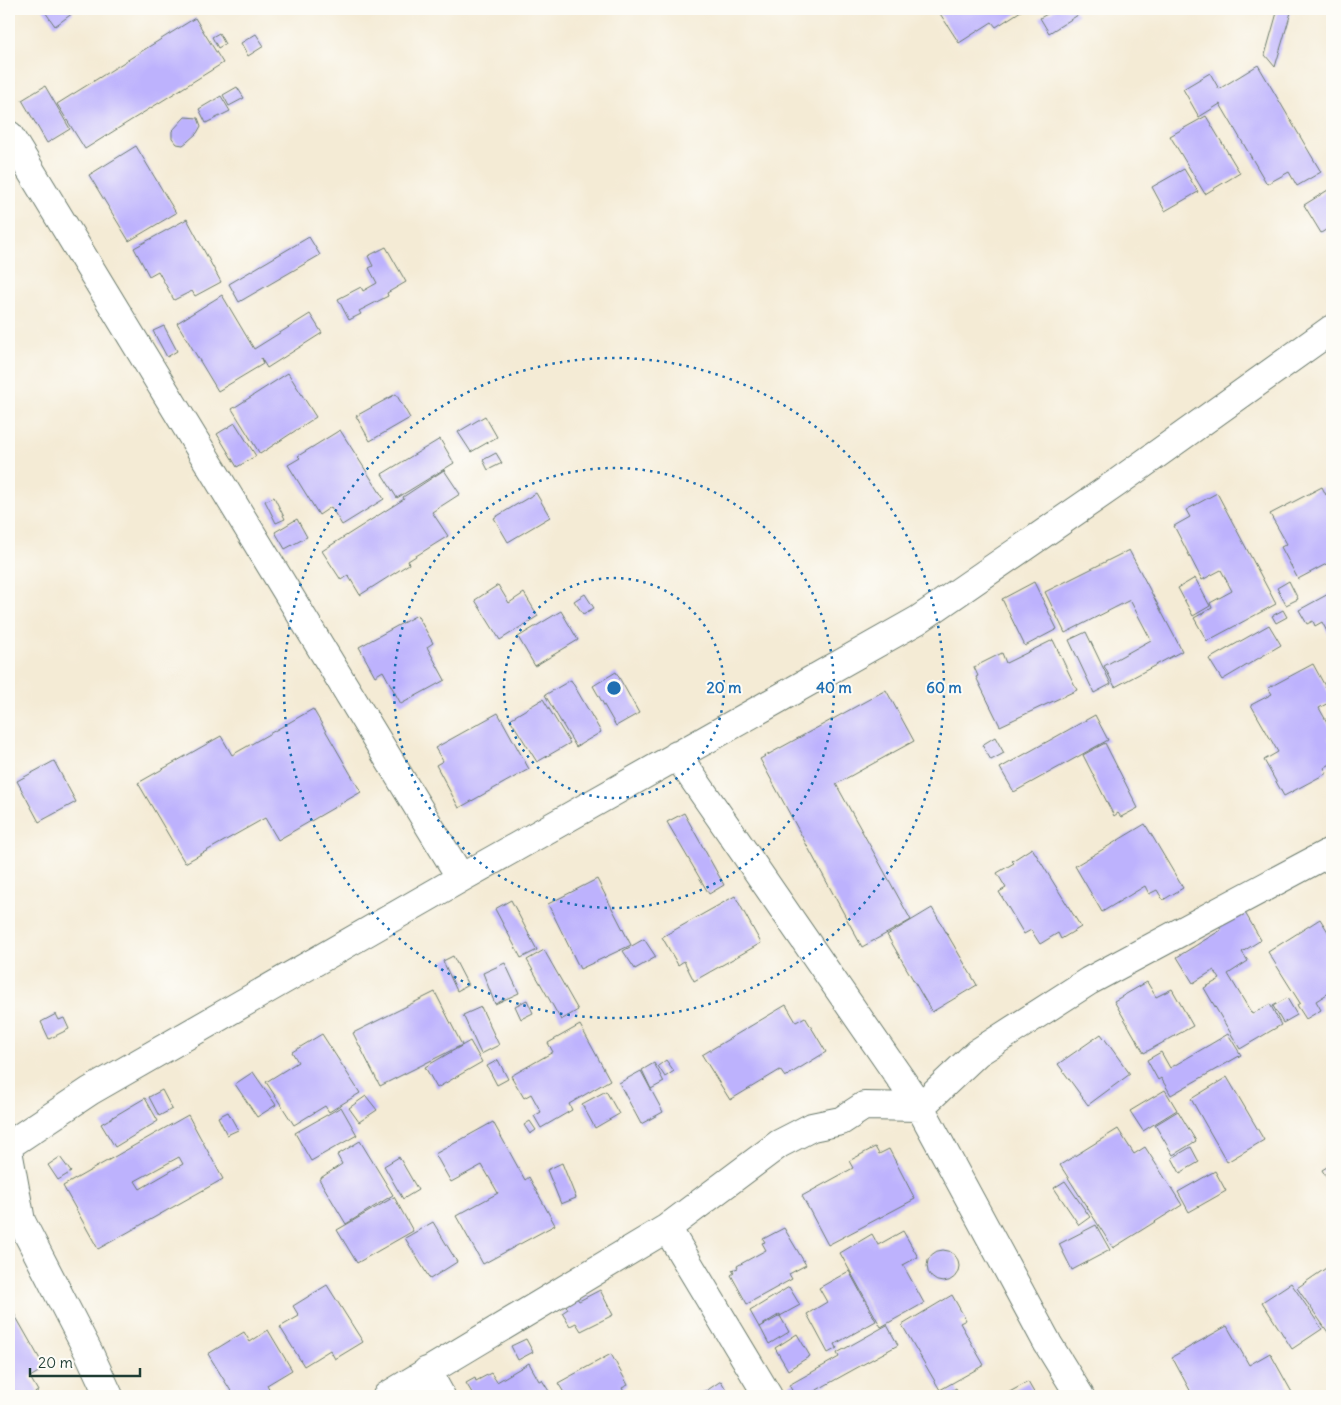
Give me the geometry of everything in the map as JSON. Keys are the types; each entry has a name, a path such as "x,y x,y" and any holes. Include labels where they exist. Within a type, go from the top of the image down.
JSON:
{"street":[{"path":"9,135 461,878"},
{"path":"9,1145 90,1091 677,755 918,620 1118,482 1332,329"},
{"path":"677,755 920,1108 1048,1344 1080,1396"},
{"path":"387,1396 667,1228 779,1144 812,1127 841,1121 864,1106 920,1108 977,1053 1089,981 1332,851"},
{"path":"9,1156 21,1221 109,1396"},
{"path":"667,1228 768,1396"},
{"path":"427,1371 442,1396"}],"building":[{"path":"43,9 70,9 73,13 55,26"},
{"path":"937,9 1024,9 996,27 992,22 959,43"},
{"path":"1056,9 1074,9 1078,15 1049,33 1040,18"},
{"path":"1278,9 1292,9 1275,67 1265,55"},
{"path":"195,18 223,63 85,149 57,104"},
{"path":"219,33 225,44 218,48 212,37"},
{"path":"256,34 264,46 248,56 241,43"},
{"path":"1258,65 1321,172 1297,186 1289,172 1267,184 1220,104 1199,117 1183,89 1210,73 1219,89"},
{"path":"45,86 70,129 47,143 22,100"},
{"path":"237,87 244,98 229,106 223,95"},
{"path":"221,96 230,111 206,123 199,109"},
{"path":"1206,116 1240,173 1205,194 1170,136"},
{"path":"185,117 198,118 201,126 197,133 183,145 177,144 172,138 172,131"},
{"path":"136,146 176,213 129,241 89,175"},
{"path":"1184,169 1198,192 1165,211 1152,187"},
{"path":"1328,190 1332,196 1332,226 1321,233 1304,205"},
{"path":"187,219 221,282 195,296 192,291 174,300 158,271 149,276 134,248"},
{"path":"309,237 320,255 239,302 229,284"},
{"path":"386,247 406,282 387,293 388,296 359,311 361,314 349,320 338,299 361,287 363,291 377,283 369,268 373,266 368,256"},
{"path":"222,295 254,349 310,314 322,333 267,368 261,358 263,364 218,391 177,323"},
{"path":"164,326 177,351 167,357 153,331"},
{"path":"288,373 316,417 260,454 232,409"},
{"path":"396,394 410,418 370,441 356,416"},
{"path":"485,416 497,437 471,452 458,432"},
{"path":"235,423 256,456 237,467 217,434"},
{"path":"340,430 384,499 342,525 331,507 319,515 288,465 300,458 298,456"},
{"path":"440,439 454,463 397,498 382,474"},
{"path":"496,453 502,463 488,470 483,460"},
{"path":"444,470 460,494 432,512 448,536 408,561 409,564 360,595 348,575 341,580 322,551 404,499 403,497"},
{"path":"1322,487 1326,495 1332,491 1332,561 1298,579 1281,547 1287,544 1270,514"},
{"path":"536,493 550,517 508,542 494,518"},
{"path":"1217,493 1276,604 1207,641 1194,618 1212,608 1210,603 1232,591 1221,570 1202,580 1174,526 1190,517 1186,510"},
{"path":"274,497 285,519 276,523 265,501"},
{"path":"297,519 307,537 285,549 275,532"},
{"path":"1129,550 1182,651 1115,687 1104,666 1151,640 1130,600 1065,633 1045,592"},
{"path":"1195,578 1210,606 1193,616 1178,588"},
{"path":"1289,581 1298,599 1286,605 1277,588"},
{"path":"1034,582 1057,629 1025,646 1002,599"},
{"path":"498,585 509,603 524,593 538,616 500,640 475,600"},
{"path":"1332,592 1332,641 1322,622 1315,626 1313,621 1307,624 1299,610"},
{"path":"585,594 594,608 583,614 574,601"},
{"path":"1283,610 1287,617 1276,623 1272,616"},
{"path":"561,611 578,640 535,666 518,637"},
{"path":"417,615 433,643 427,647 445,680 401,704 383,671 375,676 359,647"},
{"path":"1269,625 1281,645 1222,680 1209,659"},
{"path":"1086,632 1111,684 1094,693 1069,640"},
{"path":"1053,640 1077,690 1000,726 976,677 978,676 974,667 1002,653 1006,663"},
{"path":"1313,664 1332,699 1332,701 1319,708 1332,731 1332,736 1328,738 1332,745 1332,763 1324,768 1327,773 1284,796 1264,760 1278,752 1251,705 1272,694 1268,688"},
{"path":"616,672 639,713 616,726 593,686"},
{"path":"571,680 601,732 576,747 545,695"},
{"path":"886,690 914,741 836,784 911,920 862,947 760,759"},
{"path":"543,699 570,743 537,762 510,719"},
{"path":"313,709 361,792 278,840 265,818 185,863 138,783 221,736 232,755"},
{"path":"498,713 529,769 459,808 436,765 443,761 435,748"},
{"path":"1095,715 1108,740 1014,792 1000,768"},
{"path":"995,737 1004,753 991,760 982,745"},
{"path":"1105,743 1138,808 1121,817 1118,813 1114,816 1083,755"},
{"path":"54,761 76,802 39,822 17,781"},
{"path":"684,813 724,885 709,894 667,822"},
{"path":"1145,824 1183,888 1163,900 1157,890 1149,894 1145,886 1102,912 1075,866"},
{"path":"1032,848 1081,927 1061,939 1058,933 1040,944 1031,930 1024,934 999,892 1006,888 997,873 1014,863 1012,861"},
{"path":"597,879 631,945 580,969 548,904"},
{"path":"735,896 761,943 694,981 684,961 678,965 662,937"},
{"path":"511,900 537,950 521,958 495,909"},
{"path":"932,908 977,985 932,1012 887,935"},
{"path":"1244,911 1261,940 1242,952 1248,961 1228,974 1252,1014 1270,1004 1281,1025 1240,1049 1204,988 1220,979 1214,970 1193,983 1177,957 1221,930 1219,926"},
{"path":"1320,919 1332,938 1332,991 1316,1001 1321,1010 1306,1019 1297,1005 1300,1003 1268,952"},
{"path":"644,939 656,957 635,969 623,951"},
{"path":"544,950 578,1010 561,1020 527,960"},
{"path":"453,956 468,985 457,991 443,961"},
{"path":"505,963 519,993 495,1004 483,973"},
{"path":"1147,982 1156,997 1172,989 1193,1026 1144,1053 1114,1001"},
{"path":"435,992 462,1045 380,1086 353,1033"},
{"path":"1287,998 1297,1015 1283,1023 1273,1006"},
{"path":"527,1000 533,1013 521,1019 515,1006"},
{"path":"786,1005 796,1022 805,1017 826,1052 785,1077 780,1070 730,1100 702,1055"},
{"path":"481,1007 499,1045 481,1054 463,1015"},
{"path":"56,1014 59,1020 64,1018 69,1029 49,1039 41,1022"},
{"path":"580,1025 610,1080 569,1104 572,1110 541,1128 534,1116 541,1112 531,1094 524,1098 511,1076 553,1052 548,1043"},
{"path":"322,1034 360,1093 329,1112 325,1106 294,1125 266,1082 298,1062 292,1052"},
{"path":"1101,1034 1130,1074 1088,1105 1058,1064"},
{"path":"1228,1034 1241,1055 1171,1095 1161,1078 1158,1080 1147,1060 1161,1052 1170,1068"},
{"path":"470,1041 482,1062 437,1088 425,1067"},
{"path":"498,1060 508,1079 497,1085 487,1066"},
{"path":"666,1060 674,1071 665,1077 658,1066"},
{"path":"654,1063 664,1082 651,1089 642,1070"},
{"path":"641,1071 663,1112 641,1124 619,1083"},
{"path":"253,1072 276,1105 257,1117 235,1084"},
{"path":"1227,1077 1264,1140 1227,1162 1191,1099"},
{"path":"162,1090 172,1109 159,1116 149,1097"},
{"path":"1165,1090 1177,1110 1143,1131 1130,1111"},
{"path":"606,1091 619,1114 595,1128 582,1104"},
{"path":"366,1096 377,1110 359,1122 349,1108"},
{"path":"145,1098 158,1121 115,1147 101,1124"},
{"path":"341,1107 357,1135 311,1161 295,1133"},
{"path":"1178,1111 1196,1141 1173,1155 1155,1125"},
{"path":"228,1112 238,1130 227,1135 218,1117"},
{"path":"188,1115 223,1179 98,1249 63,1186","holes":["179,1157 183,1164 140,1189 135,1181"]},
{"path":"530,1121 536,1130 530,1134 524,1125"},
{"path":"493,1122 525,1180 529,1177 555,1225 483,1264 456,1216 498,1193 482,1165 451,1182 435,1154"},
{"path":"1118,1129 1134,1154 1145,1147 1182,1205 1113,1248 1060,1165"},
{"path":"360,1141 393,1195 346,1224 319,1179 342,1164 337,1155"},
{"path":"875,1147 879,1154 889,1149 915,1199 828,1245 802,1196 853,1168 849,1161"},
{"path":"1191,1147 1199,1162 1180,1173 1172,1158"},
{"path":"60,1157 71,1172 58,1180 48,1165"},
{"path":"399,1157 418,1190 403,1199 384,1166"},
{"path":"562,1163 576,1198 561,1204 547,1170"},
{"path":"1332,1164 1332,1187 1322,1170"},
{"path":"1215,1171 1226,1191 1189,1212 1178,1192"},
{"path":"1065,1181 1090,1217 1079,1225 1054,1188"},
{"path":"394,1197 413,1231 357,1263 337,1230"},
{"path":"433,1222 457,1262 430,1279 405,1238"},
{"path":"1096,1225 1110,1250 1072,1270 1059,1244"},
{"path":"784,1228 806,1265 789,1274 792,1279 747,1304 731,1275 734,1273 732,1270 766,1250 762,1243 765,1242 763,1239"},
{"path":"903,1231 918,1257 903,1265 924,1303 881,1327 840,1253 872,1234 878,1245"},
{"path":"943,1250 949,1251 954,1255 958,1260 958,1272 954,1277 949,1281 943,1282 937,1281 932,1277 928,1272 927,1266 928,1260 932,1255 937,1251"},
{"path":"1332,1264 1332,1338 1297,1288"},
{"path":"849,1271 876,1321 835,1344 837,1348 828,1353 807,1314 827,1302 819,1288"},
{"path":"1291,1283 1322,1329 1292,1349 1262,1302"},
{"path":"327,1285 363,1342 335,1359 330,1350 304,1366 280,1327 299,1316 293,1306"},
{"path":"789,1287 800,1305 780,1316 780,1314 759,1327 750,1311"},
{"path":"600,1290 613,1315 581,1331 576,1323 570,1326 562,1313 568,1309 565,1304 577,1298 579,1301"},
{"path":"952,1295 966,1320 960,1323 984,1365 940,1390 902,1325"},
{"path":"12,1310 45,1368 30,1377 38,1391 29,1396 9,1396 9,1311"},
{"path":"780,1316 789,1332 769,1344 760,1327"},
{"path":"887,1325 898,1345 806,1396 795,1396 789,1385 839,1357 837,1353"},
{"path":"1227,1326 1249,1365 1270,1353 1294,1396 1193,1396 1172,1357"},
{"path":"268,1330 292,1370 267,1385 273,1395 271,1396 234,1396 208,1354 244,1332 250,1342"},
{"path":"797,1334 810,1356 788,1370 775,1348"},
{"path":"526,1339 533,1352 518,1360 511,1346"},
{"path":"611,1354 628,1385 622,1388 626,1396 566,1396 558,1383"},
{"path":"529,1363 539,1381 542,1380 552,1396 474,1396 466,1383 475,1378 476,1381 491,1373 497,1382"},
{"path":"721,1381 730,1396 689,1396 706,1391"},
{"path":"1028,1382 1036,1396 1002,1396"},
{"path":"956,1388 959,1395 947,1396 946,1394"}]}
